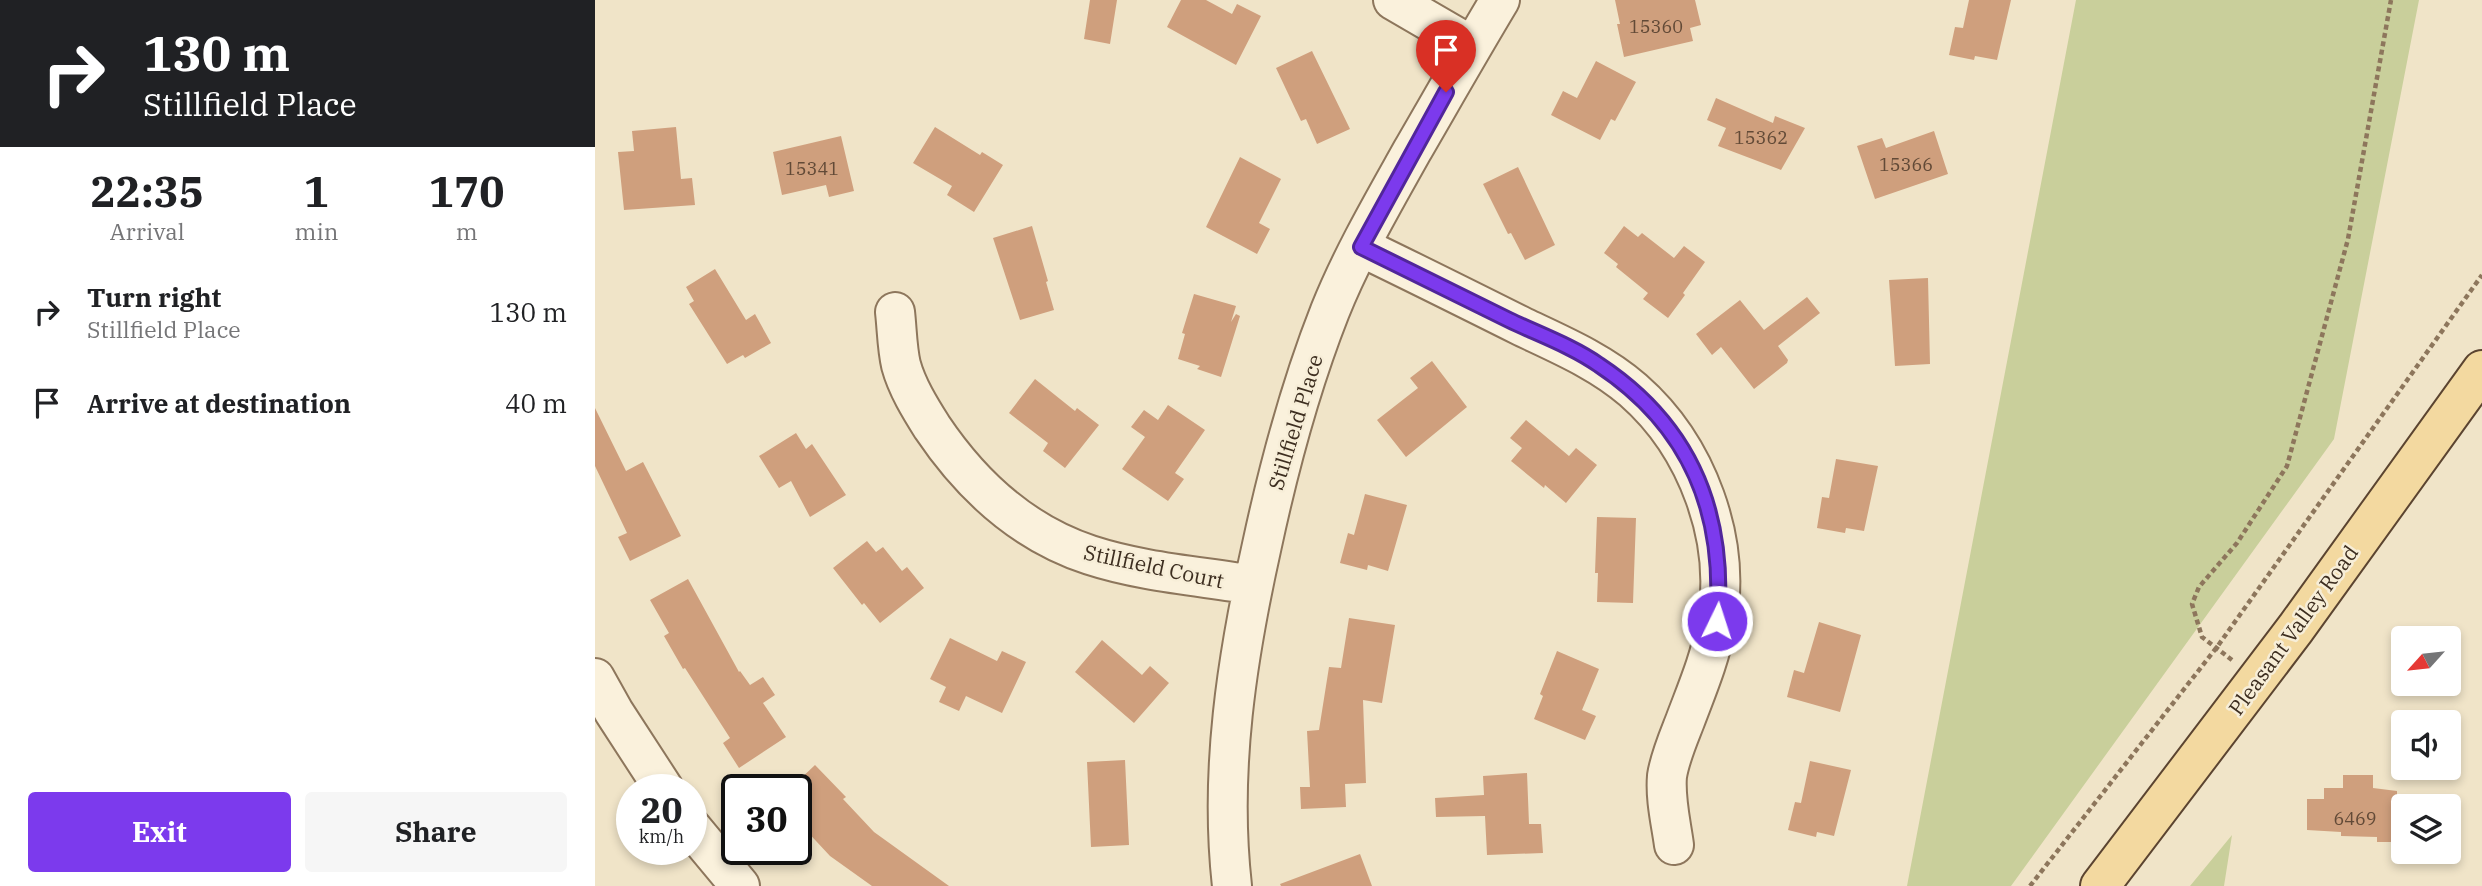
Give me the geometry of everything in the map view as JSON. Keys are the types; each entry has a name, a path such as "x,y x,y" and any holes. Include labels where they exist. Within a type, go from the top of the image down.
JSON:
{"main road":[{"name":"Pleasant Valley Road","path":"2101,886 2256,681 2482,370"}],"street":[{"path":"1394,0 1472,46"},
{"name":"Stillfield Place","path":"1232,886 1228,820 1229,758 1242,636 1274,489 1294,415 1331,311 1361,247 1393,185 1500,0"},
{"path":"1361,247 1597,363 1632,389 1654,410 1691,464 1705,497 1713,526 1719,561 1720,591 1710,654 1672,754 1667,778 1674,845"},
{"name":"Stillfield Court","path":"895,312 901,365 917,404 965,471 1005,509 1046,537 1093,556 1253,585"},
{"path":"595,678 654,774"},
{"path":"707,846 740,886"}],"path":[{"path":"2256,681 2202,636 2192,604 2199,587 2237,543 2287,466 2348,239 2391,0"},
{"path":"2031,886 2217,647 2482,275"}],"green space":[{"path":"2076,0 2419,0 2334,439 2011,886 1907,886"},
{"path":"2232,835 2224,886 2190,886"}],"building":[{"path":"1090,0 1117,0 1110,44 1084,39"},
{"path":"1181,0 1206,0 1232,14 1237,4 1261,16 1236,65 1167,27"},
{"path":"1615,0 1695,0 1701,25 1690,28 1693,41 1624,57"},
{"path":"1969,0 2011,0 1997,60 1975,56 1974,60 1949,55 1955,27 1963,28"},
{"path":"1312,51 1350,129 1317,144 1306,119 1301,121 1276,68"},
{"path":"1596,61 1636,82 1615,121 1611,119 1600,140 1551,115 1563,91 1577,98"},
{"path":"1716,98 1773,123 1775,116 1805,128 1781,170 1718,146 1726,128 1707,120"},
{"path":"676,127 681,179 692,178 695,205 624,210 618,152 634,151 632,131"},
{"path":"935,127 980,155 982,152 1003,165 974,212 947,195 952,186 913,163"},
{"path":"1934,131 1948,174 1875,199 1857,146 1882,138 1886,148"},
{"path":"841,136 854,191 829,197 826,185 782,195 773,152"},
{"path":"1240,157 1281,179 1259,223 1270,229 1257,254 1206,227"},
{"path":"1518,167 1555,245 1525,260 1511,233 1508,234 1483,184"},
{"path":"1032,226 1054,310 1020,320 993,238"},
{"path":"1624,226 1638,237 1642,233 1674,258 1684,246 1705,262 1668,318 1643,299 1648,293 1616,267 1618,264 1604,253"},
{"path":"715,269 746,320 755,314 771,343 745,358 743,355 727,364 689,304 694,301 686,287"},
{"path":"1928,278 1930,364 1895,366 1889,280"},
{"path":"1194,294 1236,306 1231,322 1236,314 1240,316 1221,377 1178,359 1185,334 1182,333"},
{"path":"1807,297 1820,313 1778,346 1788,360 1787,363 1754,389 1721,347 1712,355 1696,334 1740,300 1764,330"},
{"path":"1432,361 1467,407 1406,457 1377,420 1418,388 1410,378"},
{"path":"1035,379 1075,411 1077,408 1099,425 1065,468 1043,451 1048,443 1009,413"},
{"path":"1168,405 1205,430 1175,473 1184,479 1168,501 1122,469 1145,437 1131,427 1144,410 1158,420"},
{"path":"595,408 626,471 643,462 681,536 630,561 618,537 627,533 595,466"},
{"path":"1526,420 1569,456 1576,448 1597,465 1566,503 1511,461 1522,448 1510,438"},
{"path":"796,433 806,449 812,444 846,495 810,517 791,481 779,488 759,456"},
{"path":"1836,459 1878,466 1864,531 1846,528 1845,533 1817,528 1822,497 1829,498"},
{"path":"1365,494 1407,505 1388,571 1368,565 1367,570 1340,563 1348,533 1354,535"},
{"path":"1597,517 1636,518 1633,603 1597,602"},
{"path":"867,541 876,552 883,547 902,571 907,567 924,588 880,623 833,568"},
{"path":"688,579 739,672 750,685 763,677 775,695 763,703 786,737 739,768 723,743 730,738 685,668 683,669 664,636 669,633 650,600"},
{"path":"1349,618 1395,625 1382,703 1363,700 1366,783 1345,784 1346,807 1301,809 1300,787 1310,787 1307,731 1319,730 1329,667 1341,668"},
{"path":"1819,622 1861,635 1840,712 1787,697 1794,670 1804,673"},
{"path":"950,638 997,661 1002,651 1026,662 1002,713 966,696 959,711 939,702 946,687 930,679"},
{"path":"1102,640 1142,675 1150,666 1169,683 1134,723 1075,672"},
{"path":"1557,651 1599,669 1582,710 1596,716 1585,740 1534,719 1543,696 1540,694"},
{"path":"1125,760 1129,845 1091,847 1087,762"},
{"path":"1810,761 1851,770 1834,836 1817,832 1816,837 1788,830 1795,802 1801,803"},
{"path":"815,765 846,797 843,799 874,832 949,886 872,886 830,856 812,837 812,774 806,774"},
{"path":"1527,773 1529,824 1541,824 1543,853 1487,855 1485,816 1436,817 1435,798 1484,795 1483,776"},
{"path":"2343,775 2373,775 2373,788 2397,791 2397,794 2391,794 2391,842 2377,842 2377,837 2341,836 2341,832 2307,830 2307,799 2324,799 2324,788 2343,788"},
{"path":"1360,854 1372,886 1280,884"}],"route":[{"path":"1446,92 1361,247 1597,363 1632,389 1654,410 1691,464 1705,497 1719,561 1717,621"}]}
